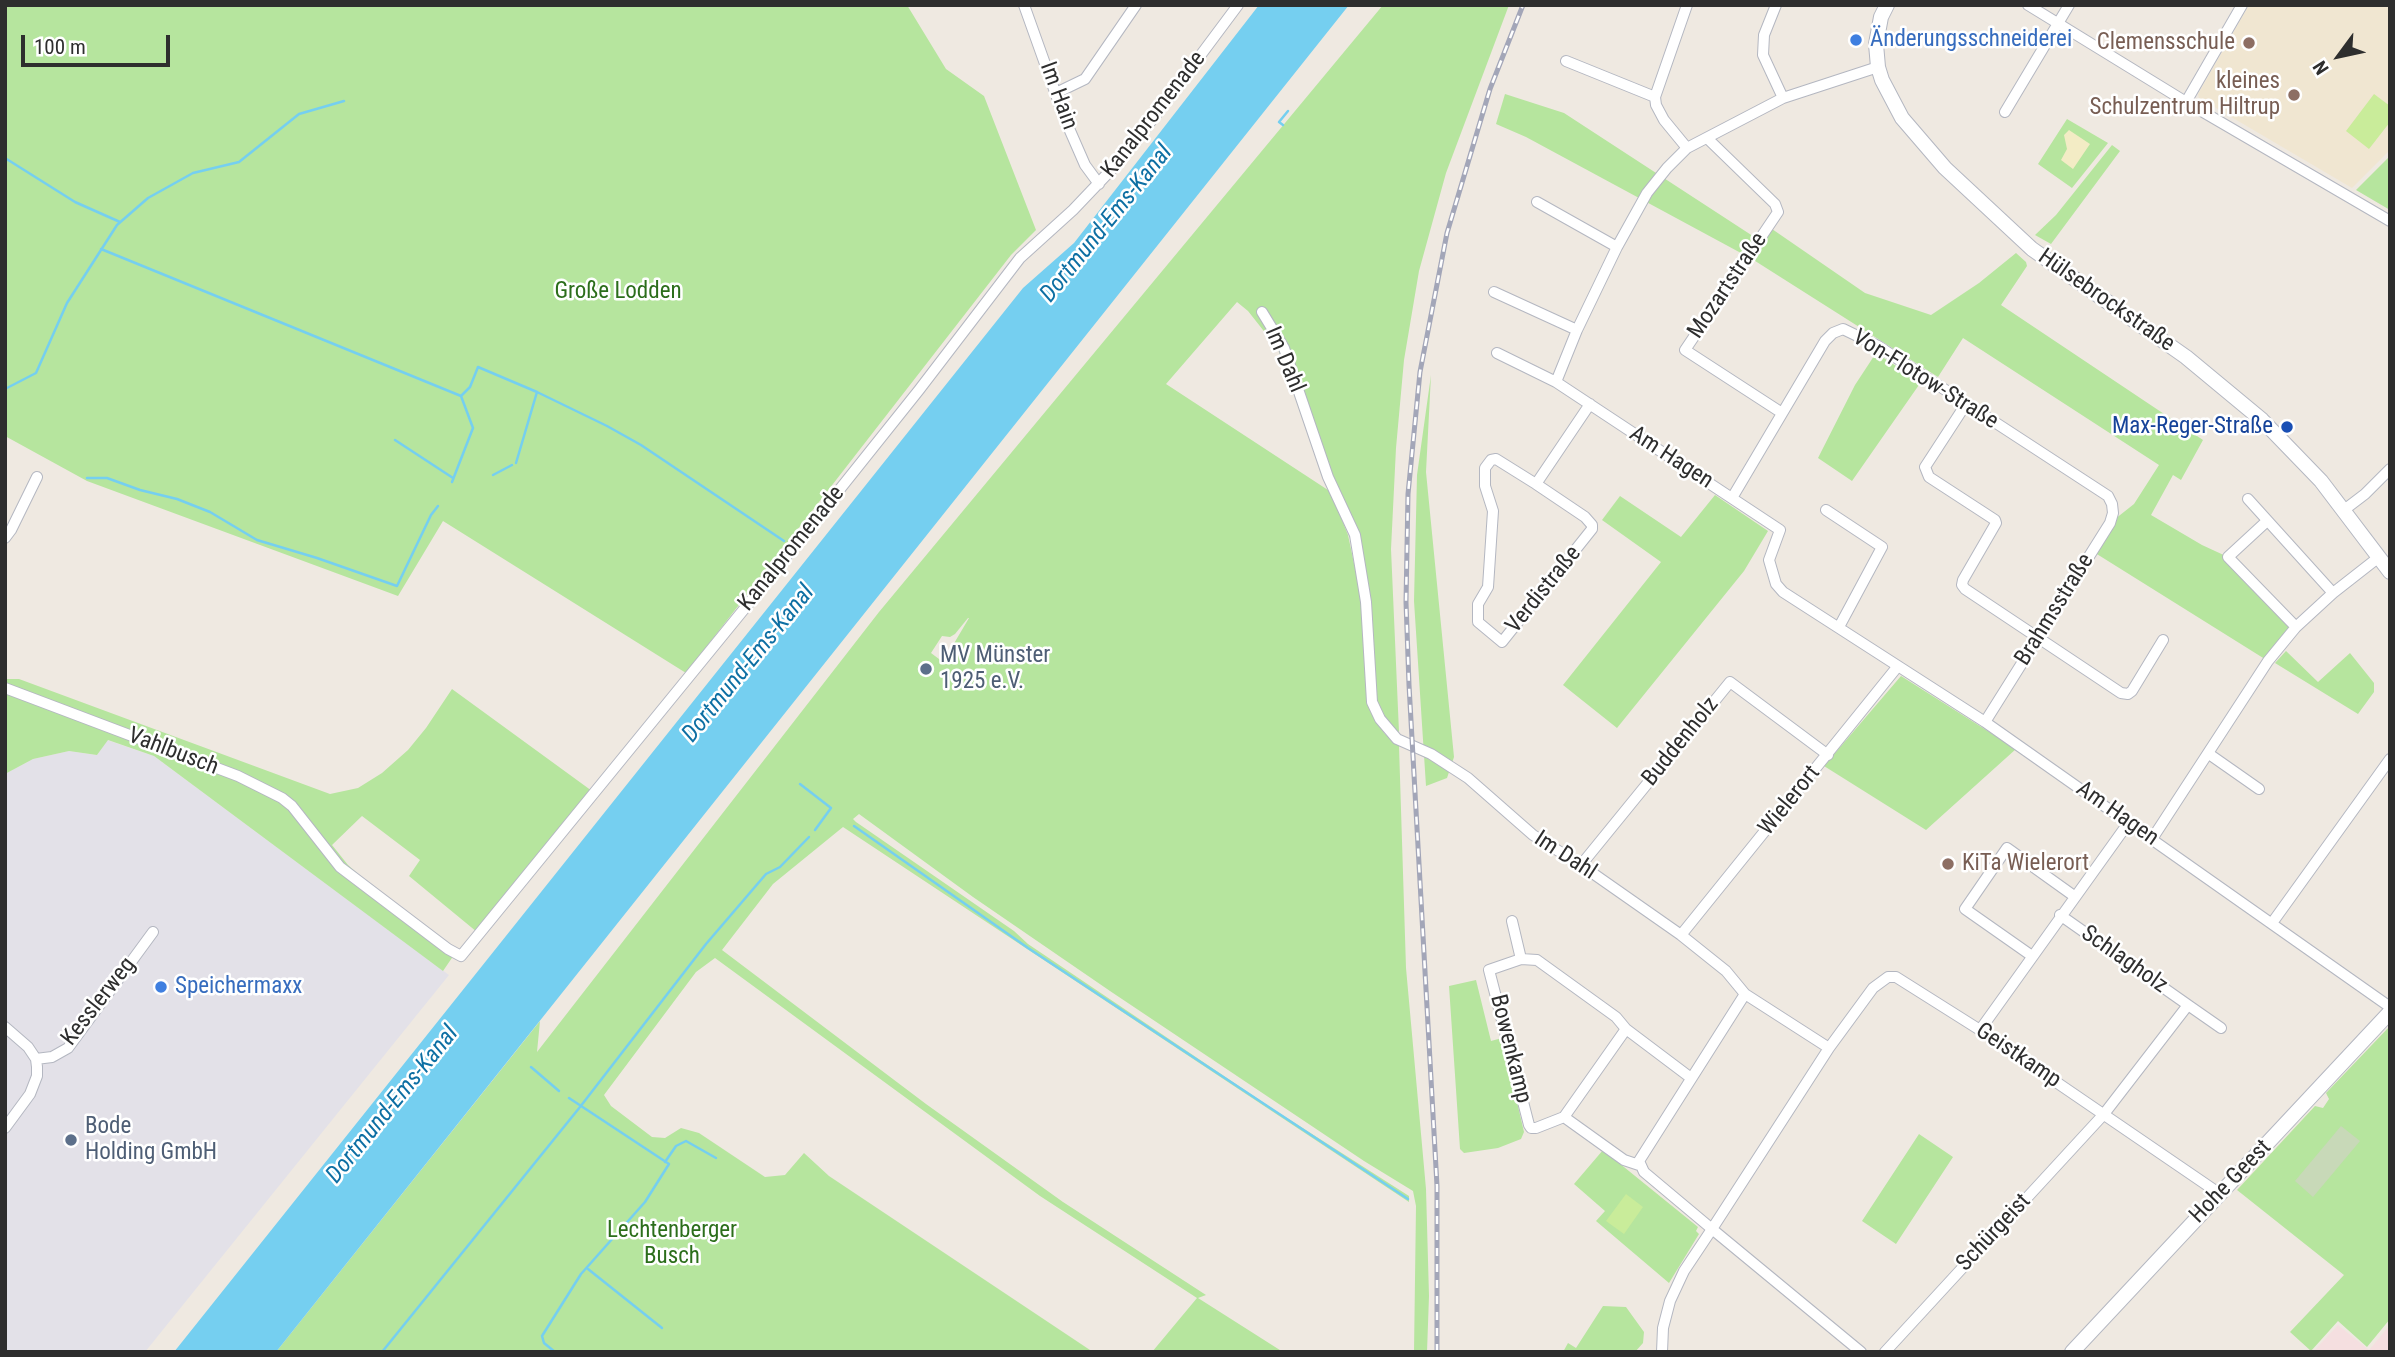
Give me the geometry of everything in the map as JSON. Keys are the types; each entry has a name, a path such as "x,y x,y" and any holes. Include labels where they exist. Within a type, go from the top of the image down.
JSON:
{"street":[{"name":"Im Hain","path":"1024,5 1085,165 1099,184"},
{"path":"1056,93 1085,79 1136,5"},
{"name":"Kanalpromenade","path":"321,844 340,867 448,950 461,956 745,608 919,390 1020,258 1099,184 1238,5"},
{"path":"1776,5 1764,35 1763,55 1783,98"},
{"name":"Hülsebrockstraße","path":"1887,5 1878,31 1878,67 1887,94 1902,118 1945,168 2032,249 2186,357 2237,397 2296,452 2344,509 2390,572"},
{"path":"2028,5 2186,102 2390,221"},
{"path":"2005,111 2069,5"},
{"path":"2186,102 2242,5"},
{"path":"1684,6 1655,97 1664,120 1688,148"},
{"path":"1566,61 1655,97"},
{"path":"1556,382 1577,330 1618,247 1647,193 1667,168 1688,148 1783,98 1878,67"},
{"name":"Mozartstraße","path":"1707,138 1775,204 1778,212 1685,350 1782,413"},
{"path":"1537,202 1618,247"},
{"path":"1494,292 1577,330"},
{"name":"Im Dahl","path":"1262,312 1283,348 1328,477 1355,535 1366,602 1372,702 1380,719 1397,739 1431,754 1468,778 1533,835 1581,865 1681,936 1726,971 1745,994"},
{"name":"Von-Flotow-Straße","path":"1732,498 1825,341 1833,333 1843,329 1878,346 2108,496"},
{"name":"Am Hagen","path":"1497,353 1556,382 1780,530 1769,560 1776,584 1783,592 1985,722 2390,1009"},
{"path":"1536,484 1590,404"},
{"path":"1966,404 1924,467 1929,477 1995,520 1996,523 1962,585 1965,589 2127,694 2132,691 2163,640"},
{"name":"Verdistraße","path":"1496,459 1536,484 1585,517 1592,524 1592,528 1502,642 1478,622 1478,604 1488,587 1493,511 1485,486 1485,468 1491,460 1496,459"},
{"path":"2344,509 2365,494 2390,468"},
{"path":"5,538 37,477"},
{"name":"Brahmsstraße","path":"1985,722 2110,523 2113,513 2108,496"},
{"path":"2248,499 2333,593"},
{"path":"1826,510 1882,547 1839,627"},
{"path":"2267,521 2228,557 2296,627"},
{"path":"2152,839 2268,661 2296,627 2333,593 2379,558"},
{"name":"Wielerort","path":"1681,936 1898,666"},
{"name":"Buddenholz","path":"1581,865 1730,682 1828,755"},
{"name":"Vahlbusch","path":"5,688 237,776 271,792 292,806 321,844"},
{"path":"2209,754 2259,789"},
{"path":"2272,923 2390,759"},
{"name":"Schlagholz","path":"1980,1030 2129,822"},
{"name":"Schlagholz","path":"2032,956 1965,909 2007,848 2074,896"},
{"name":"Schlagholz","path":"2060,915 2221,1028"},
{"path":"1512,921 1521,959 1537,960 1616,1017 1626,1029 1691,1078"},
{"name":"Kesslerweg","path":"36,1059 52,1057 68,1048 153,932"},
{"name":"Bowenkamp","path":"1521,959 1489,970 1531,1128 1564,1117 1626,1029"},
{"name":"Geistkamp","path":"1712,1229 1829,1048 1873,988 1888,977 1896,978 1980,1030 2220,1194"},
{"path":"1829,1048 1745,994 1640,1156 1639,1165 1644,1172 1861,1352"},
{"name":"Schlagholz","path":"2104,1114 2188,1005"},
{"name":"Hohe Geest","path":"2072,1352 2390,1009"},
{"name":"Kesslerweg","path":"5,1027 28,1047 36,1059 37,1076 30,1094 5,1128"},
{"name":"Schürgeist","path":"1885,1352 2104,1114"},
{"name":"Bowenkamp","path":"1564,1117 1623,1160 1639,1165"},
{"path":"1662,1352 1663,1328 1670,1301 1684,1270 1712,1229"}],"shaded area":[{"name":"kleines Schulzentrum Hiltrup","path":"2249,5 2390,5 2390,150 2352,188 2199,98 2198,94"},
{"path":"107,740 154,756 449,975 145,1352 5,1352 5,774 33,759 69,751 97,755"},
{"path":"2338,1325 2369,1350 2390,1325 2390,1352 2313,1352"}],"green space":[{"name":"Große Lodden","path":"5,5 907,5 946,69 984,96 1036,230 1011,255 686,673 443,521 398,596 87,481 5,436"},
{"name":"Lechtenberger Busch","path":"1383,5 1509,5 1446,173 1419,271 1404,360 1391,549 1399,732 1391,728 1375,699 1362,552 1322,474 1278,349 1248,311 1237,302 1166,384 1331,492 1348,535 1362,601 1367,700 1374,719 1385,734 1399,746 1406,968 1426,1189 1429,1296 1427,1352 1414,1352 1416,1206 1413,1191 1110,991 973,897 859,814 853,819 856,822 1014,931 1028,944 1273,1109 1409,1196 1409,1202 843,827 773,884 722,950 926,1104 1063,1202 1206,1295 1198,1298 1283,1352 1152,1352 1197,1298 1040,1196 715,958 696,972 604,1095 611,1106 652,1137 665,1138 681,1128 699,1133 765,1177 785,1175 804,1153 829,1176 1093,1352 276,1352 540,1021 537,1052 879,612","holes":["969,618 943,662 931,653 942,636 950,637 955,634"]},
{"path":"1505,94 1564,113 1762,242 1772,229 1865,293 1931,315 1979,283 2016,253 2027,266 2001,305 2203,440 2181,480 2173,475 2151,515 2228,557 2296,627 2268,661 2092,551 2110,523 2134,504 2159,465 1963,338 1938,377 1752,259 1526,137 1496,124"},
{"path":"2374,94 2390,106 2390,122 2369,149 2346,131"},
{"path":"2067,119 2108,143 2072,188 2038,164"},
{"path":"2112,145 2120,151 2051,244 2035,235 2056,215"},
{"path":"2390,156 2390,210 2356,190"},
{"path":"1876,353 1921,382 1852,481 1818,458 1855,385"},
{"path":"1431,375 1426,472 1454,757 1447,778 1426,786 1414,601 1417,475"},
{"path":"1715,495 1768,531 1744,571 1617,728 1563,685 1661,562 1602,520 1620,496 1681,537"},
{"path":"2286,651 2318,682 2350,653 2374,683 2374,692 2358,714 2275,663"},
{"path":"1901,676 2016,749 1926,830 1824,766"},
{"path":"5,679 19,679 330,794 358,788 382,773 408,750 452,689 592,791 477,932 409,876 420,860 362,816 332,845 348,865 386,899 450,948 458,949 443,971 154,756 108,740 97,755 69,751 33,759 5,774"},
{"path":"1476,980 1491,1041 1502,1038 1524,1132 1521,1139 1498,1148 1464,1153 1460,1149 1449,986"},
{"path":"2390,1026 2390,1319 2367,1347 2338,1321 2311,1351 2290,1332 2344,1275 2237,1190 2315,1106 2323,1108 2329,1099 2326,1093"},
{"path":"2341,1126 2360,1141 2313,1197 2295,1181"},
{"path":"1919,1134 1953,1157 1896,1244 1862,1221"},
{"path":"1603,1150 1698,1227 1696,1231 1699,1234 1669,1283 1596,1221 1605,1211 1574,1184"},
{"path":"1626,1194 1643,1207 1624,1234 1606,1221"},
{"path":"1603,1306 1626,1307 1644,1332 1643,1343 1635,1352 1563,1352 1568,1343 1576,1348"}],"sand":[{"path":"2069,130 2090,144 2073,169 2061,160 2067,149 2064,135"}],"water":[{"name":"Dortmund-Ems-Kanal","path":"1259,5 1349,5 276,1352 174,1352 1023,288 1074,243"}],"waterway":[{"path":"5,389 36,373 67,303 117,225 148,198 193,173 239,162 299,114 344,101"},
{"path":"1283,125 1279,122 1288,111"},
{"path":"5,158 75,202 120,222"},
{"path":"101,249 461,396"},
{"path":"452,482 473,428 461,396 470,387 478,367 537,392 516,463"},
{"path":"537,392 641,445 784,541"},
{"path":"395,440 453,478"},
{"path":"493,475 512,465"},
{"path":"87,478 107,478 177,499 210,512 257,540 397,586 431,515 438,506"},
{"path":"800,784 831,808 815,830"},
{"path":"854,826 1028,948 1408,1199"},
{"path":"382,1352 580,1107 706,944 766,874 780,867 809,837"},
{"path":"531,1067 559,1091"},
{"path":"555,1352 544,1343 542,1336 581,1274 645,1202 669,1164 569,1098"},
{"path":"665,1162 676,1146 686,1141 716,1158"},
{"path":"588,1269 662,1328"}],"railway":[{"path":"1437,1352 1437,1186 1406,602 1408,494 1420,372 1447,233 1490,89 1523,5"}],"place":[{"name":"Änderungsschneiderei","path":"1856,40"},
{"name":"Clemensschule","path":"2249,43"},
{"name":"kleines Schulzentrum Hiltrup","path":"2294,95"},
{"name":"Max-Reger-Straße","path":"2287,427"},
{"name":"MV Münster 1925 e.V.","path":"926,669"},
{"name":"KiTa Wielerort","path":"1948,864"},
{"name":"Speichermaxx","path":"161,987"},
{"name":"Bode Holding GmbH","path":"71,1140"}]}
